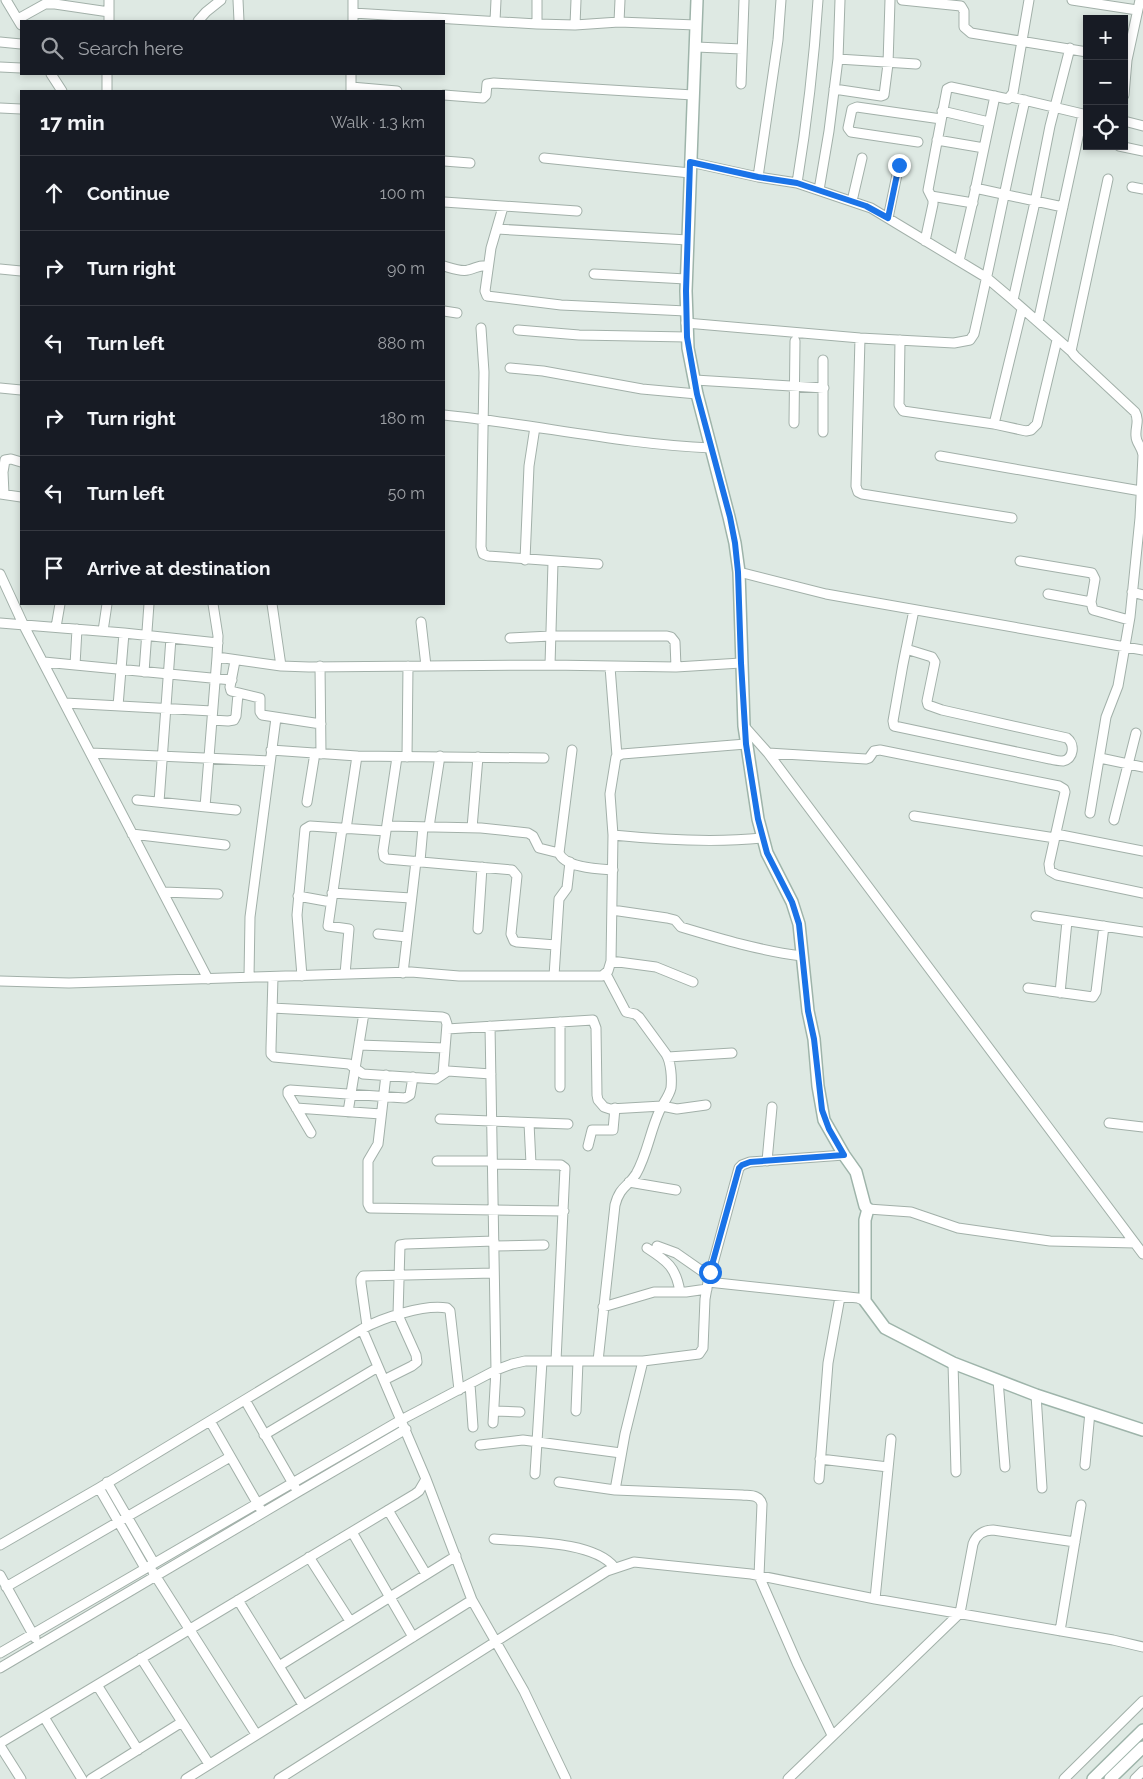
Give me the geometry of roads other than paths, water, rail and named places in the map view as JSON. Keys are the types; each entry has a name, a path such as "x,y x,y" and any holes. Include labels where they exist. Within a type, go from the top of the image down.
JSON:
{"street":[{"path":"23,20 45,4 55,4 109,16 109,0"},
{"path":"199,20 221,0"},
{"path":"238,0 239,20"},
{"path":"353,0 353,17 575,25 619,22 696,25"},
{"path":"495,21 496,0"},
{"path":"536,24 537,0"},
{"path":"575,25 576,0"},
{"path":"619,22 620,0"},
{"path":"697,0 686,279 687,337 697,394 730,517 738,572 744,726 762,838 767,853 796,912 822,1110 829,1129 858,1177 865,1206 868,1209"},
{"path":"741,84 744,0"},
{"path":"758,177 778,40 781,0"},
{"path":"797,183 814,61 818,0"},
{"path":"819,190 838,59 840,0"},
{"path":"834,89 883,96 888,64 890,0"},
{"path":"902,0 961,6 964,11 964,26 971,33 1083,51"},
{"path":"1010,97 1013,93 1029,0"},
{"path":"1072,0 1141,11"},
{"path":"1128,53 1141,11 1140,0"},
{"path":"5,2 20,22"},
{"path":"0,42 20,44"},
{"path":"696,47 742,49"},
{"path":"1013,300 1036,202 1050,126 1070,48"},
{"path":"838,59 888,64 916,64"},
{"path":"0,67 20,68"},
{"path":"52,75 61,90"},
{"path":"107,75 107,90"},
{"path":"351,75 351,89 374,90"},
{"path":"445,95 483,98 487,84 494,83 693,94"},
{"path":"925,241 933,204 928,190 948,87 1008,99 1010,97 1025,100 1083,114"},
{"path":"959,261 995,96"},
{"path":"503,207 488,266 485,291 487,296 860,338 954,343 970,340 974,334 1025,100"},
{"path":"918,142 850,131 848,128 852,109 857,107 942,115 989,122"},
{"path":"0,108 20,109"},
{"path":"1128,123 1143,126"},
{"path":"1038,322 1083,124"},
{"path":"937,140 984,148"},
{"path":"1128,148 1143,151"},
{"path":"544,158 690,167 758,177 797,183 871,208 986,278 1071,351 1092,373 1132,407 1138,416 1136,437 1143,455 1132,592 1118,686 1108,712 1090,813"},
{"path":"852,201 862,158"},
{"path":"445,160 470,163"},
{"path":"888,218 899,165"},
{"path":"1071,351 1108,179"},
{"path":"1132,187 1143,189"},
{"path":"975,188 1064,208"},
{"path":"931,196 973,203"},
{"path":"445,202 577,211"},
{"path":"497,229 688,240"},
{"path":"445,266 468,270 480,265 488,266"},
{"path":"0,269 20,272"},
{"path":"594,274 686,279"},
{"path":"994,424 1022,308"},
{"path":"445,311 456,313"},
{"path":"481,328 484,372 482,551 485,556 598,564"},
{"path":"518,330 579,335 687,337"},
{"path":"860,338 856,486 858,492 1012,518"},
{"path":"794,423 796,340"},
{"path":"900,340 901,410 994,424 1026,431 1035,428 1057,340"},
{"path":"823,360 823,432"},
{"path":"510,368 543,371 642,389 697,394"},
{"path":"694,380 824,388"},
{"path":"0,388 20,390"},
{"path":"445,415 640,443 711,448"},
{"path":"525,560 529,466 535,427"},
{"path":"940,456 1141,491"},
{"path":"20,462 11,459 5,460 2,494 20,497"},
{"path":"1020,561 1092,573 1095,579 1091,602 1092,608 1096,612 1129,620"},
{"path":"550,665 553,562"},
{"path":"738,572 826,594 1143,650"},
{"path":"0,574 24,626 208,979"},
{"path":"1132,592 1143,595"},
{"path":"1048,594 1091,602"},
{"path":"56,627 60,605"},
{"path":"103,631 107,605"},
{"path":"144,672 150,605"},
{"path":"205,807 218,643 214,605"},
{"path":"272,605 281,666"},
{"path":"906,649 932,658 935,662 927,701 928,705 942,710 1066,738 1071,741 1072,745 1070,756 1062,761 1050,759 894,726 896,702 906,649 914,610"},
{"path":"421,622 426,666"},
{"path":"0,623 218,643"},
{"path":"74,665 77,629"},
{"path":"118,706 124,633"},
{"path":"510,638 551,636 671,637 675,642 676,667"},
{"path":"159,802 171,638"},
{"path":"217,657 281,666 550,665 676,667 741,663"},
{"path":"235,660 231,692 260,698 260,712 262,715 321,724"},
{"path":"44,662 232,680"},
{"path":"307,802 318,753 321,724 320,666"},
{"path":"408,666 402,757 386,828 384,857 387,859 510,869 516,874 511,934 514,941 556,945"},
{"path":"598,1361 613,1213 620,1191 636,1173 642,1162 656,1118 670,1090 668,1057 639,1017 626,1012 606,974 611,960 613,870 610,790 616,756 610,667"},
{"path":"65,702 165,708 234,720 238,694"},
{"path":"249,977 250,917 276,718"},
{"path":"744,726 768,753 1143,1254"},
{"path":"1114,820 1136,733"},
{"path":"616,756 746,744"},
{"path":"271,750 357,756 544,758"},
{"path":"559,854 572,750"},
{"path":"768,753 866,759 874,751 880,750 1059,786 1065,792 1048,868 1052,873 1143,893"},
{"path":"91,753 270,761"},
{"path":"345,974 348,929 328,926 331,897 357,756"},
{"path":"403,972 411,898 440,756"},
{"path":"472,828 478,757"},
{"path":"1100,758 1143,767"},
{"path":"137,800 236,810"},
{"path":"914,816 1055,836 1143,851"},
{"path":"302,976 298,928 298,896 305,829 310,826 344,829 472,828 531,834 539,848 559,854 563,859 588,868 613,870"},
{"path":"132,834 225,845"},
{"path":"613,835 658,840 718,841 762,838"},
{"path":"554,976 559,899 567,888 570,862"},
{"path":"478,929 482,867"},
{"path":"163,892 218,894"},
{"path":"298,896 411,898"},
{"path":"612,910 668,918 675,920 681,927 739,944 764,951 802,956"},
{"path":"1036,916 1143,932"},
{"path":"1060,993 1067,920"},
{"path":"1028,988 1094,996 1104,926"},
{"path":"378,934 407,937"},
{"path":"611,960 656,967 693,982"},
{"path":"0,981 69,983 403,972 459,976 602,976 606,974"},
{"path":"273,977 271,1054 274,1057 345,1063 350,1064 363,1074 436,1079 448,1072 491,1074"},
{"path":"272,1008 442,1017 447,1021 443,1074"},
{"path":"348,1112 364,1014"},
{"path":"447,1029 590,1019 595,1023 598,1100 604,1107 662,1106 677,1109 706,1105"},
{"path":"560,1022 560,1087"},
{"path":"490,1026 496,1370 493,1423"},
{"path":"359,1045 445,1048"},
{"path":"668,1057 732,1053"},
{"path":"386,1075 378,1144 368,1161 368,1204 370,1208 564,1211"},
{"path":"310,1133 288,1094 293,1089 408,1097 411,1092 413,1077"},
{"path":"767,1161 772,1107"},
{"path":"296,1108 382,1114"},
{"path":"588,1146 592,1130 612,1130 615,1108"},
{"path":"440,1119 568,1124"},
{"path":"1110,1122 1143,1126"},
{"path":"529,1123 531,1164"},
{"path":"406,1430 263,1512 3,1666 0,1653 292,1482 401,1420 496,1370 512,1364 542,1361 643,1361 702,1352 708,1282 739,1168 746,1163 844,1155"},
{"path":"436,1161 560,1165 565,1168 556,1361"},
{"path":"629,1182 676,1190"},
{"path":"868,1209 911,1212 958,1228 1050,1240 1135,1243"},
{"path":"865,1301 865,1220 868,1209"},
{"path":"384,1380 417,1362 416,1355 398,1315 398,1275 402,1244 494,1243 544,1245"},
{"path":"657,1246 676,1253 708,1282"},
{"path":"647,1248 665,1260 673,1269 685,1292"},
{"path":"494,1273 364,1276 361,1279 364,1328 378,1367 426,1479 472,1600 524,1691 566,1779"},
{"path":"603,1307 654,1292 685,1292 708,1282 858,1298 865,1301 886,1328 953,1363 1036,1395 1143,1430"},
{"path":"819,1478 829,1358 840,1297"},
{"path":"0,1545 376,1322 431,1308 447,1308 450,1311 459,1390"},
{"path":"535,1474 542,1361"},
{"path":"576,1411 578,1361"},
{"path":"614,1490 643,1361"},
{"path":"953,1363 956,1472"},
{"path":"264,1435 378,1367"},
{"path":"998,1380 1005,1467"},
{"path":"470,1384 473,1427"},
{"path":"1036,1395 1042,1488"},
{"path":"245,1400 298,1492"},
{"path":"494,1411 520,1412"},
{"path":"1085,1465 1090,1412"},
{"path":"210,1421 263,1512"},
{"path":"875,1599 891,1439"},
{"path":"480,1445 516,1440 621,1453"},
{"path":"6,1587 128,1518 230,1457"},
{"path":"820,1459 888,1467"},
{"path":"20,1779 0,1745 6,1739 419,1491 426,1479"},
{"path":"559,1482 614,1490 757,1496 761,1499 759,1576 797,1663 832,1735"},
{"path":"103,1485 128,1518 149,1566"},
{"path":"103,1485 119,1523 156,1576 256,1734"},
{"path":"1060,1631 1081,1505"},
{"path":"388,1510 426,1574"},
{"path":"788,1779 960,1613 974,1540 984,1532 993,1530 1075,1542"},
{"path":"352,1532 413,1637"},
{"path":"494,1540 577,1548 606,1560 614,1567"},
{"path":"279,1666 456,1556"},
{"path":"309,1557 350,1621"},
{"path":"279,1779 614,1567 634,1562 759,1576 875,1599 1143,1647"},
{"path":"0,1574 39,1645"},
{"path":"112,1588 118,1598"},
{"path":"238,1600 303,1705"},
{"path":"186,1779 472,1600"},
{"path":"141,1658 209,1764"},
{"path":"97,1685 138,1750"},
{"path":"1064,1779 1143,1701"},
{"path":"44,1717 82,1779"},
{"path":"91,1779 182,1722"},
{"path":"1093,1779 1143,1730"},
{"path":"1110,1779 1143,1747"},
{"path":"1135,1779 1143,1771"}]}
